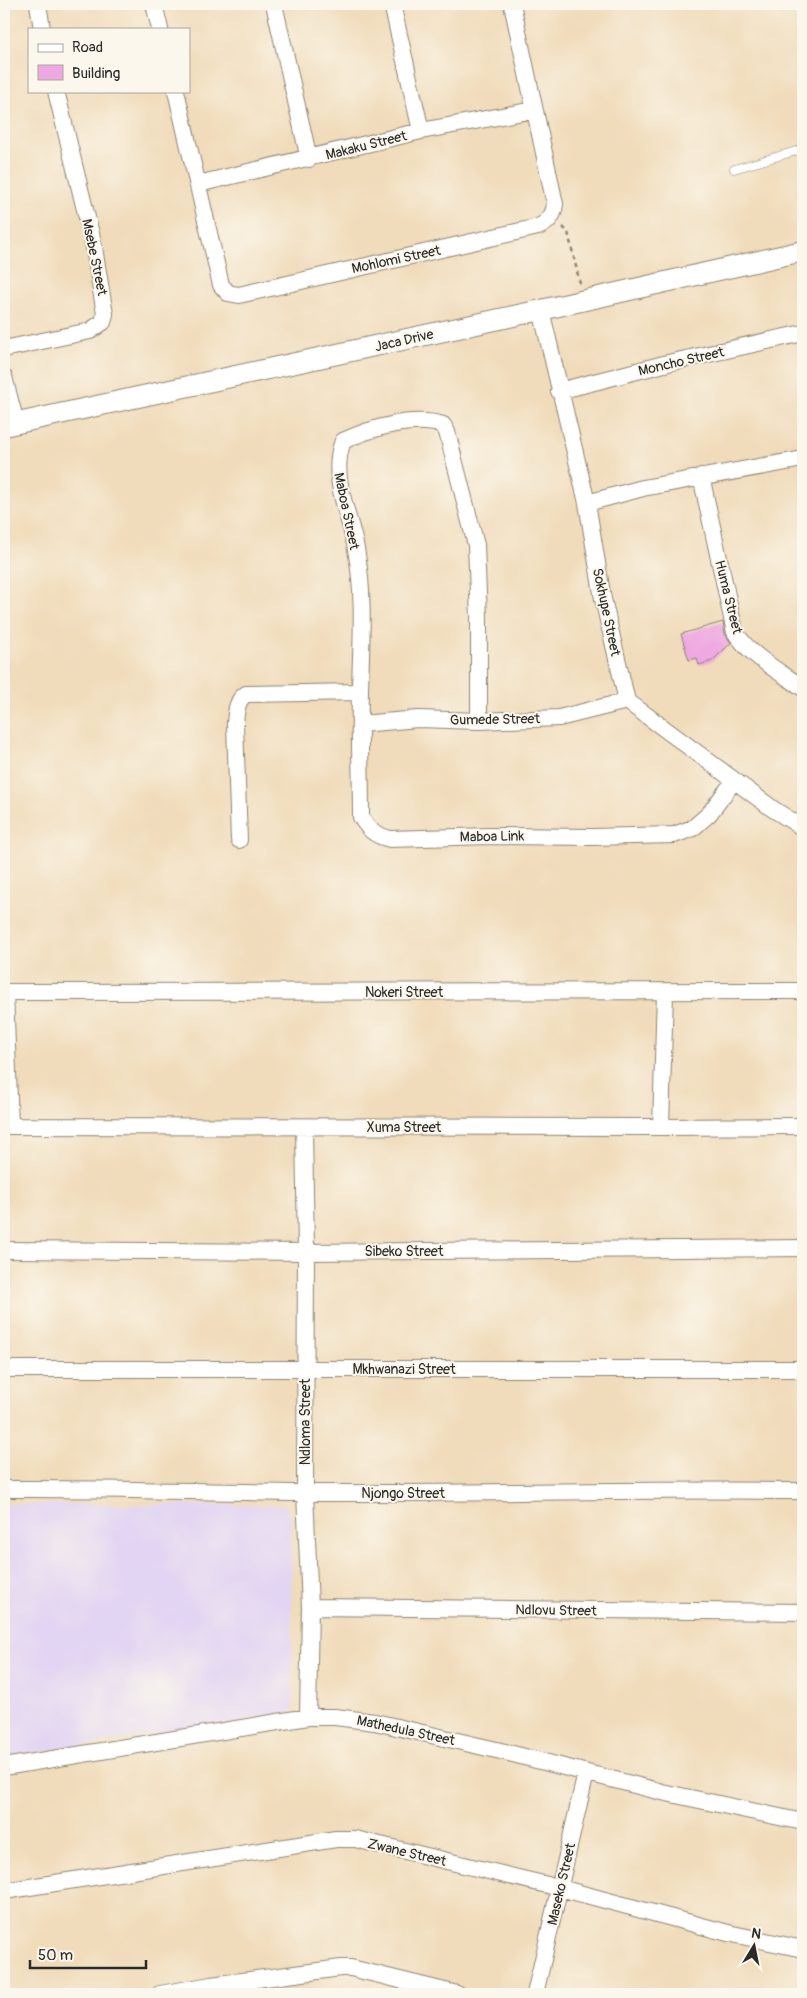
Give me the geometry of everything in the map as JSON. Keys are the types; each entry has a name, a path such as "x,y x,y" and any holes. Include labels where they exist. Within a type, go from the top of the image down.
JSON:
{"street":[{"path":"38,4 42,28"},
{"path":"154,4 160,28"},
{"path":"274,4 310,158"},
{"path":"392,4 421,131"},
{"path":"512,4 554,204 552,216"},
{"name":"Msebe Street","path":"4,349 90,330 104,322 105,314 93,242 56,92"},
{"name":"Mohlomi Street","path":"176,92 221,286 233,294 239,295 530,229 544,225 552,216"},
{"name":"Makaku Street","path":"198,184 421,131 534,110"},
{"name":"Jaca Drive","path":"10,425 803,251"},
{"name":"Sokhupe Street","path":"541,310 587,503 603,599 627,701"},
{"name":"Moncho Street","path":"559,391 668,363 803,333"},
{"path":"4,376 10,425"},
{"name":"Maboa Street","path":"360,692 362,651 361,593 356,549 339,477 338,452 343,441 355,435 395,425 426,421 435,423 443,425 447,432 476,545 479,618 479,721"},
{"path":"587,503 643,488 701,476 803,459"},
{"name":"Huma Street","path":"701,476 735,632 740,641 750,650 803,688"},
{"path":"238,840 235,724 237,705 242,697 246,694 360,692"},
{"name":"Maboa Link","path":"360,692 361,816 369,830 375,835 390,839 490,836 592,837 674,835 694,828 709,814 734,781"},
{"path":"627,701 773,810 803,828"},
{"name":"Gumede Street","path":"361,724 418,719 479,721 559,718 627,701"},
{"name":"Nokeri Street","path":"4,992 803,991"},
{"path":"4,992 7,1126"},
{"path":"661,1127 665,992"},
{"name":"Xuma Street","path":"7,1126 803,1126"},
{"name":"Ndloma Street","path":"304,1127 306,1252 305,1493 310,1607 308,1717"},
{"name":"Sibeko Street","path":"4,1250 306,1252 803,1248"},
{"name":"Mkhwanazi Street","path":"4,1369 803,1369"},
{"name":"Njongo Street","path":"4,1489 102,1488 305,1493 594,1490 803,1491"},
{"name":"Ndlovu Street","path":"310,1607 803,1612"},
{"name":"Mathedula Street","path":"4,1767 308,1717 335,1717 375,1722 662,1792 803,1822"},
{"name":"Maseko Street","path":"535,1994 586,1773"},
{"name":"Zwane Street","path":"4,1891 336,1839 355,1839 803,1949"},
{"path":"160,1994 211,1985 351,1968 457,1994"}],"lane":[{"path":"734,169 803,149"}],"path":[{"path":"552,216 568,232 584,300"}],"shaded area":[{"path":"4,1504 285,1505 291,1517 293,1707 289,1714 4,1757"}],"building":[{"path":"723,622 725,634 731,643 712,661 699,665 697,658 689,660 681,634"}]}
